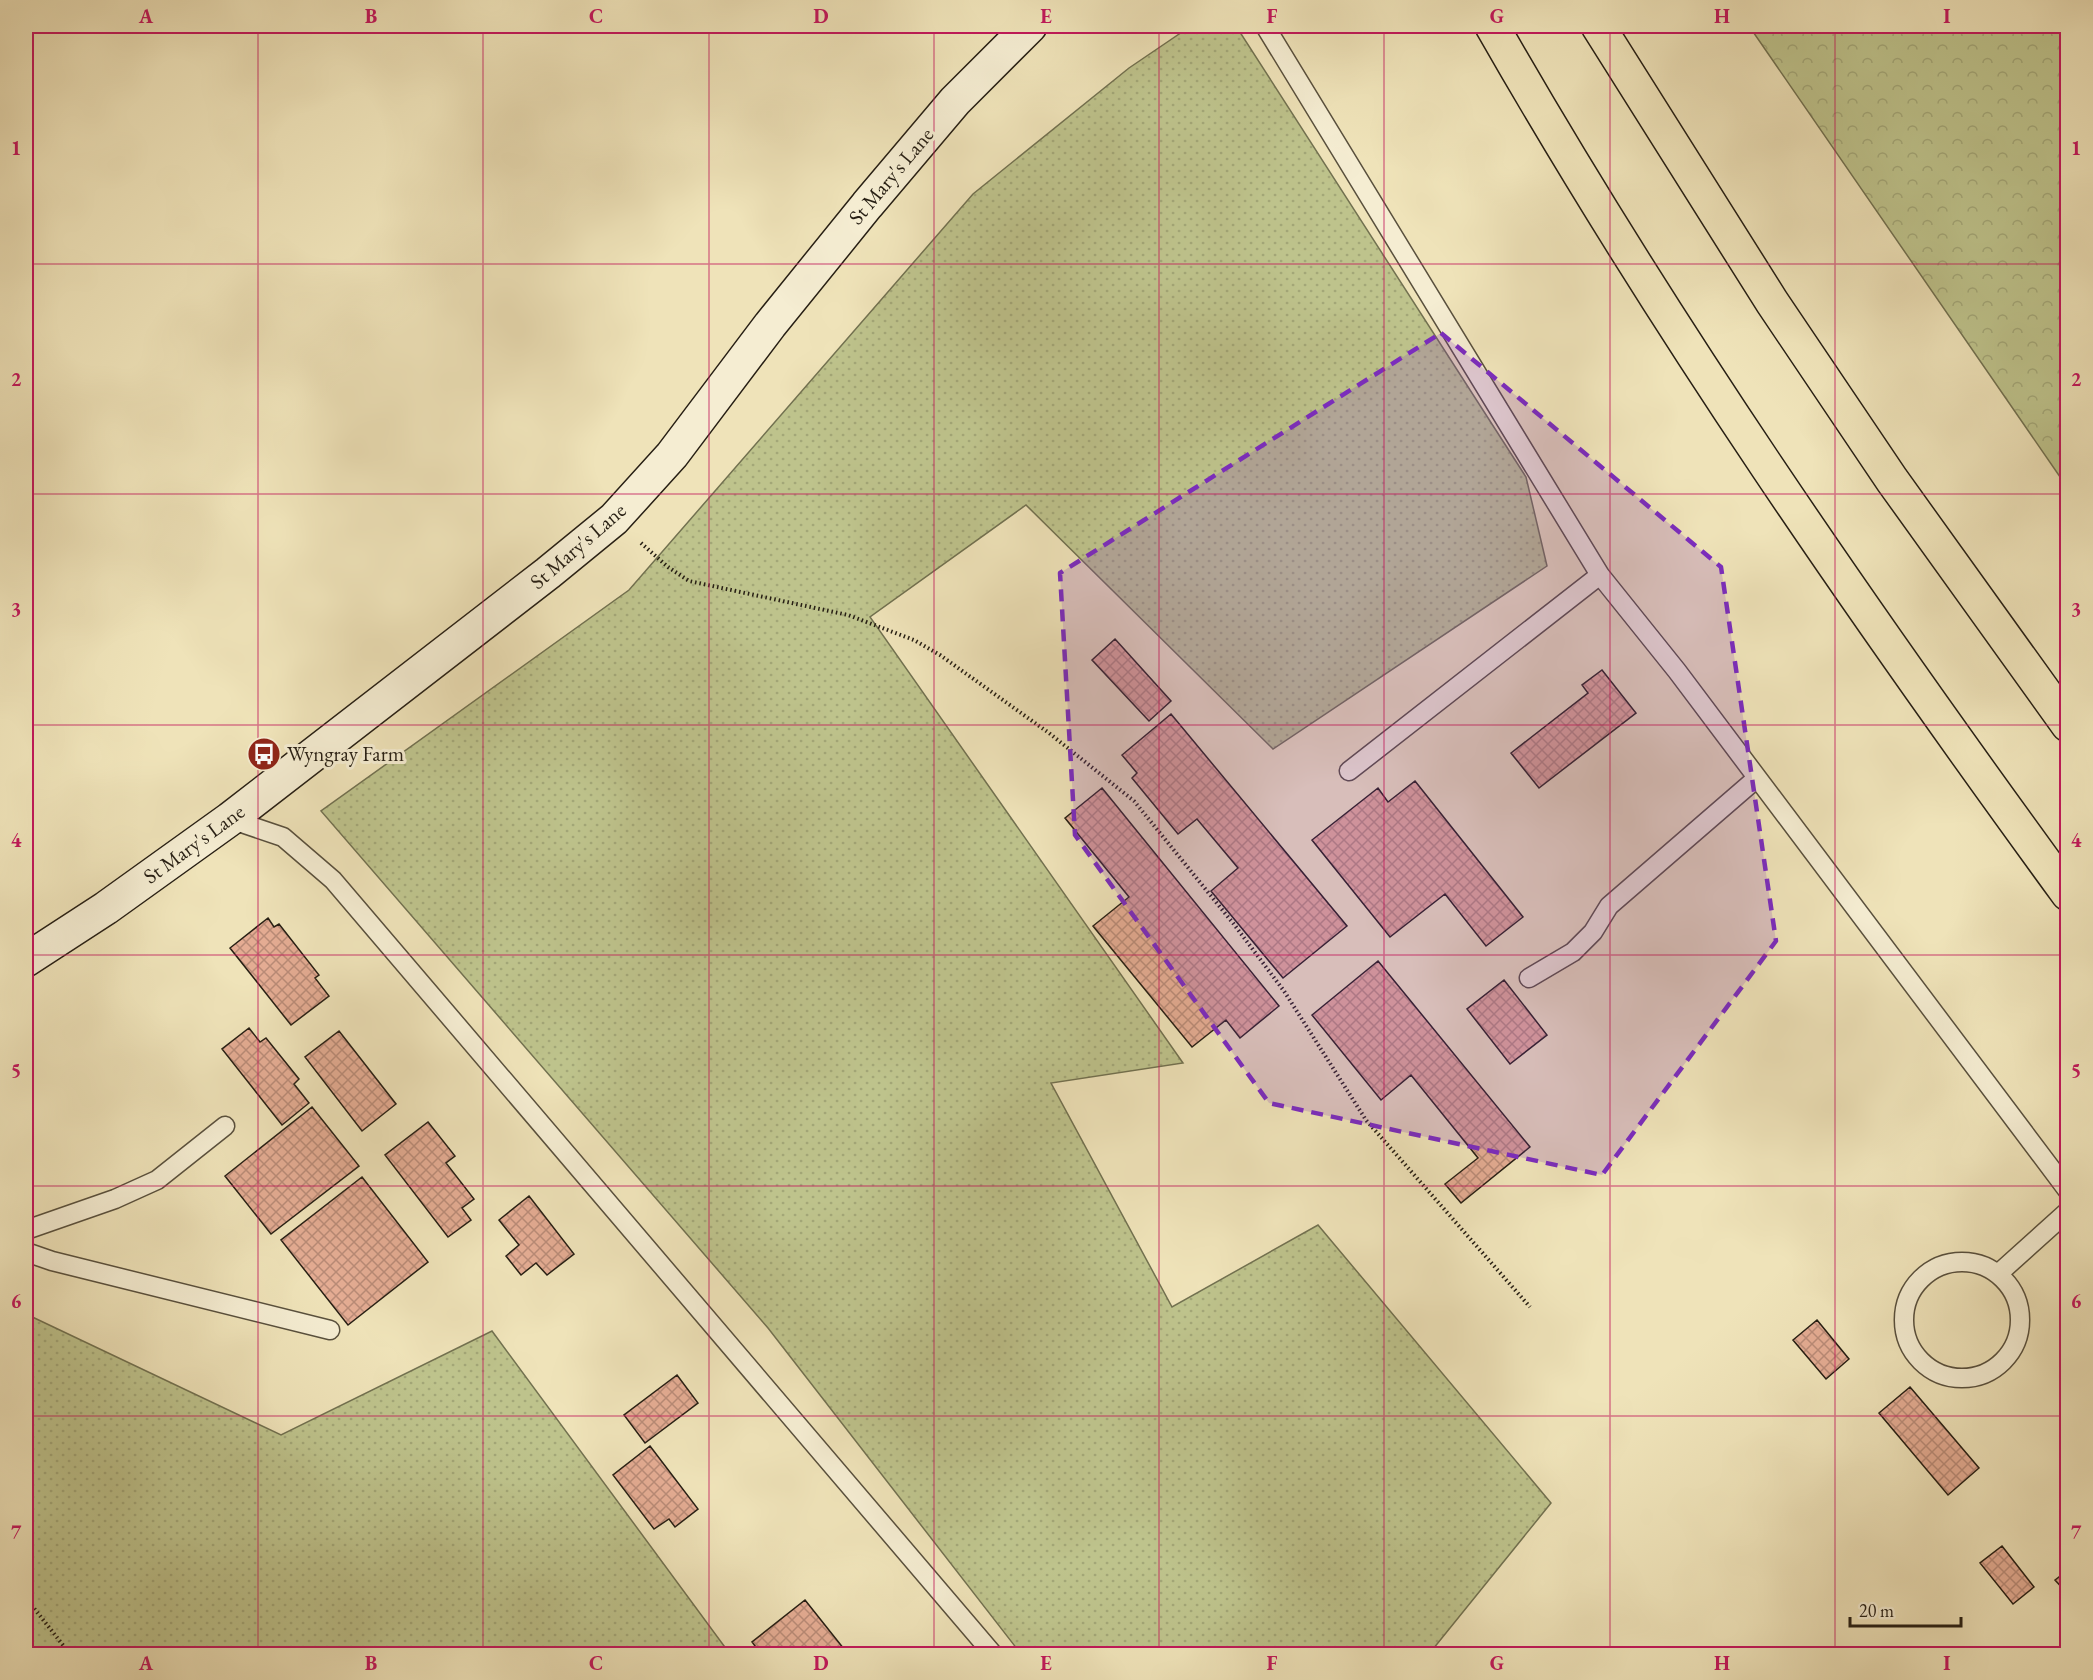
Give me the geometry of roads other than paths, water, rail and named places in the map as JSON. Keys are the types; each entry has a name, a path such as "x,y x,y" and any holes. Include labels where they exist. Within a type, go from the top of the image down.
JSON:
{"highway":[{"path":"1492,26 1546,120 1703,371 1829,560 1957,743 2067,894"},
{"path":"1598,26 1772,302 1892,480 2067,725"}],"main road":[{"name":"St Mary's Lane","path":"26,960 106,908 230,819 548,573 614,519 672,455 778,316 940,118 1030,26"}],"lane":[{"path":"1265,26 1600,574 1677,671 2067,1191"},
{"path":"1349,771 1600,574"},
{"path":"1529,978 1573,952 1593,932 1609,906 1757,778"},
{"path":"230,819 282,837 333,880 993,1654"},
{"path":"26,1230 115,1199 157,1180 225,1126"},
{"path":"1998,1274 2067,1210"},
{"path":"26,1252 330,1330"},
{"path":"1960,1262 1980,1264 1998,1274 2010,1288 2018,1305 2020,1322 2016,1341 2007,1357 1993,1368 1976,1376 1958,1378 1940,1374 1925,1364 1912,1349 1905,1330 1905,1311 1911,1291 1924,1276 1941,1266 1960,1262"}],"place":[{"name":"Wyngray Farm","path":"264,754"}]}
